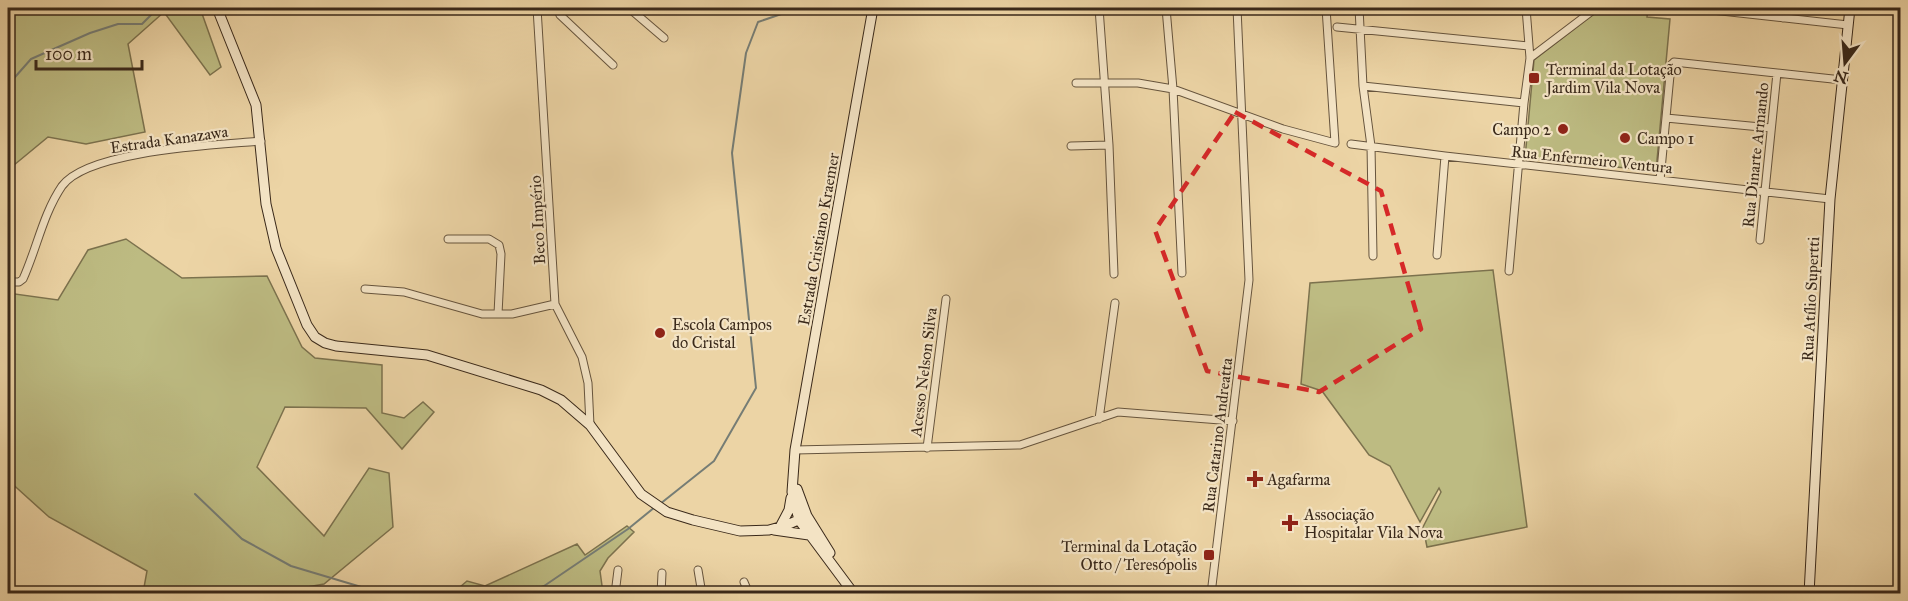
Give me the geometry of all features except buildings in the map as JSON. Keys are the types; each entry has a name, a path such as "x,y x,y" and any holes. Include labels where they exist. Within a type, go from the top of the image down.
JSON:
{"main road":[{"path":"217,8 256,105 266,204 276,248 306,325 315,337 324,343 336,346 427,355 541,390 561,400 590,425 641,494 653,505 667,512 729,529 769,530 809,535"},
{"name":"Estrada Cristiano Kraemer","path":"846,582 809,535 792,492 795,450 873,8"},
{"name":"Rua Atílio Supertti","path":"1809,594 1830,199 1850,8"},
{"name":"Estrada Cristiano Kraemer","path":"794,476 803,518 854,594"},
{"path":"780,527 789,510 792,492"},
{"path":"769,530 803,518"}],"street":[{"name":"Beco Império","path":"537,8 555,304 582,357 588,383 590,425"},
{"path":"557,8 560,15 613,66"},
{"path":"629,8 664,38"},
{"path":"1099,8 1109,145 1114,274"},
{"path":"1166,8 1173,89 1182,273"},
{"name":"Rua Catarino Andreatta","path":"1211,594 1249,279 1237,8"},
{"path":"1076,83 1138,83 1173,89 1283,129 1335,143 1326,8"},
{"path":"1359,8 1363,86 1371,146 1373,256"},
{"path":"1509,271 1530,58 1526,8"},
{"path":"1530,58 1596,8"},
{"path":"1694,8 1848,25"},
{"path":"1783,18 1784,8"},
{"path":"1337,27 1529,46"},
{"path":"1660,180 1673,63 1842,80"},
{"name":"Rua Dinarte Armando","path":"1760,240 1777,73"},
{"path":"1363,86 1524,103"},
{"path":"1666,117 1771,128"},
{"name":"Estrada Kanazawa","path":"8,282 19,282 23,279 40,230 63,184 80,172 106,161 134,155 261,141"},
{"name":"Rua Enfermeiro Ventura","path":"1351,144 1830,199"},
{"path":"1071,146 1109,145"},
{"path":"1437,255 1444,156"},
{"path":"448,239 489,239 499,244 501,254 498,314"},
{"path":"365,289 404,292 482,314 512,314 555,304"},
{"name":"Acesso Nelson Silva","path":"927,448 946,299"},
{"path":"1099,419 1115,303"},
{"path":"795,450 1020,445 1118,412 1233,421"},
{"path":"615,594 618,570"},
{"path":"698,570 702,594"},
{"path":"661,594 662,573"},
{"path":"744,582 749,594"}],"highlighted area":[{"path":"1235,112 1381,191 1421,329 1319,392 1207,371 1155,230"}],"shaded area":[{"path":"8,8 200,8 221,67 210,75 164,12 128,44 145,132 86,144 48,137 8,170"},
{"path":"1601,8 1648,8 1647,17 1670,19 1656,171 1525,158 1534,60"},
{"path":"126,239 182,278 267,276 302,347 315,358 382,365 382,413 404,418 423,402 434,412 402,449 366,408 285,407 257,467 324,536 369,468 389,473 393,527 324,584 274,593 143,593 147,571 49,517 8,480 8,293 58,300 88,250"},
{"path":"1493,270 1527,527 1427,547 1423,527 1441,492 1439,488 1420,522 1390,466 1369,455 1322,391 1301,384 1310,283"},
{"path":"627,526 634,532 608,558 600,571 603,593 453,593 467,581 485,586 577,544 585,555"}],"waterway":[{"path":"8,85 31,59 90,33 118,24 142,24 158,8"},
{"path":"660,504 714,461 756,388 732,153 746,53 758,22 799,8"},
{"path":"195,494 242,539 291,566 368,589 376,594"},
{"path":"523,594 544,586 628,529 655,507"}],"place":[{"name":"Terminal da Lotação Jardim Vila Nova","path":"1534,78"},
{"name":"Campo 2","path":"1563,129"},
{"name":"Campo 1","path":"1625,138"},
{"name":"Escola Campos do Cristal","path":"660,333"},
{"name":"Agafarma","path":"1255,479"},
{"name":"Associação Hospitalar Vila Nova","path":"1290,523"},
{"name":"Terminal da Lotação Otto / Teresópolis","path":"1209,555"}]}
